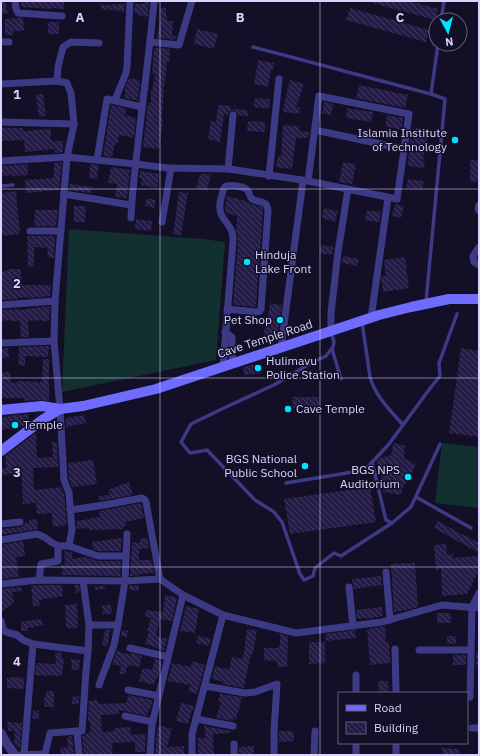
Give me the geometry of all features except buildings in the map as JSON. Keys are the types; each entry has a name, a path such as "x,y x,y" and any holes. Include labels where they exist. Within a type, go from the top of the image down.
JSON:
{"main road":[{"name":"Cave Temple Road","path":"1,451 42,420 60,410 156,389 366,319 411,307 449,299 479,299"},
{"name":"Cave Temple Road","path":"1,410 42,406 60,410"}],"street":[{"path":"15,1 18,13 62,16"},
{"path":"115,100 128,67 130,1"},
{"path":"131,218 131,204 154,1"},
{"path":"150,42 179,45 192,1"},
{"path":"1,42 9,42"},
{"path":"57,81 58,67 63,47 71,42 99,43"},
{"path":"269,176 279,79"},
{"path":"1,84 57,81 67,83 71,93 74,124 67,157 54,342 64,480 69,493 72,530 69,546"},
{"path":"1,161 67,157 171,168 228,169 306,181 397,200 409,114 319,96 315,130 306,181 281,347"},
{"path":"97,160 108,99 142,107"},
{"path":"228,169 233,115"},
{"path":"1,122 74,124"},
{"path":"315,130 404,149"},
{"path":"162,222 171,168"},
{"path":"227,309 257,312 262,310 268,211 265,203 250,198 247,189 244,187 229,185 223,188 219,205 221,215 233,235 227,309 226,332 232,337 228,365"},
{"path":"331,331 332,306 338,252 348,190"},
{"path":"64,194 131,204"},
{"path":"366,319 388,198"},
{"path":"479,205 479,211"},
{"path":"30,231 61,231"},
{"path":"479,247 473,256 474,262 479,266"},
{"path":"1,305 56,301"},
{"path":"1,343 54,342"},
{"path":"70,510 142,498 145,500 160,579"},
{"path":"1,524 20,522"},
{"path":"1,540 37,534 58,546 69,546 98,556 126,556"},
{"path":"99,685 114,644 118,625 124,581 127,534"},
{"path":"39,580 41,564 58,561 58,546"},
{"path":"386,572 390,620"},
{"path":"1,584 39,580 124,581 160,579 183,595 223,615 296,633 382,622 442,605 476,607"},
{"path":"20,755 45,754 50,733 82,731 88,650 88,625 83,581"},
{"path":"349,587 353,626"},
{"path":"470,697 471,650 479,593"},
{"path":"150,755 153,722 183,595"},
{"path":"192,755 192,734 223,615"},
{"path":"1,621 3,629 6,632 17,635 23,640 34,644 88,650"},
{"path":"88,625 118,625"},
{"path":"24,755 34,644"},
{"path":"130,648 168,657"},
{"path":"395,649 396,692"},
{"path":"419,650 471,650"},
{"path":"356,675 356,692"},
{"path":"205,686 245,694 277,684 274,755"},
{"path":"128,690 159,696"},
{"path":"125,716 153,722"},
{"path":"196,719 233,726"},
{"path":"77,731 79,755"},
{"path":"314,731 314,755"},
{"path":"1,733 4,744 16,755"},
{"path":"234,744 234,755"},
{"path":"356,744 356,755"},
{"path":"396,744 396,755"}],"lane":[{"path":"442,12 444,1"},
{"path":"253,47 431,94 444,99 426,304"},
{"path":"431,94 437,52"},
{"path":"1,186 13,185"},
{"path":"286,483 365,470 389,444 440,376 439,363 457,314"},
{"path":"366,319 370,377 372,385 403,425"},
{"path":"331,331 334,342 332,349 326,356 274,385 191,424 181,442 190,453 207,450 255,500 274,512 282,522 300,574 304,580 313,576 315,568 334,553 341,556 392,523 411,508 440,444"},
{"path":"332,349 341,379"},
{"path":"372,462 386,520 392,523"},
{"path":"416,497 471,528"}],"green space":[{"path":"69,229 225,242 216,360 62,392"},
{"path":"442,443 479,447 479,508 435,503"}],"place":[{"name":"Islamia Institute of Technology","path":"455,140"},
{"name":"Hinduja Lake Front","path":"247,262"},
{"name":"Pet Shop","path":"280,320"},
{"name":"Hulimavu Police Station","path":"258,368"},
{"name":"Cave Temple","path":"288,409"},
{"name":"Temple","path":"15,425"},
{"name":"BGS National Public School","path":"305,466"},
{"name":"BGS NPS Auditorium","path":"408,477"}]}
